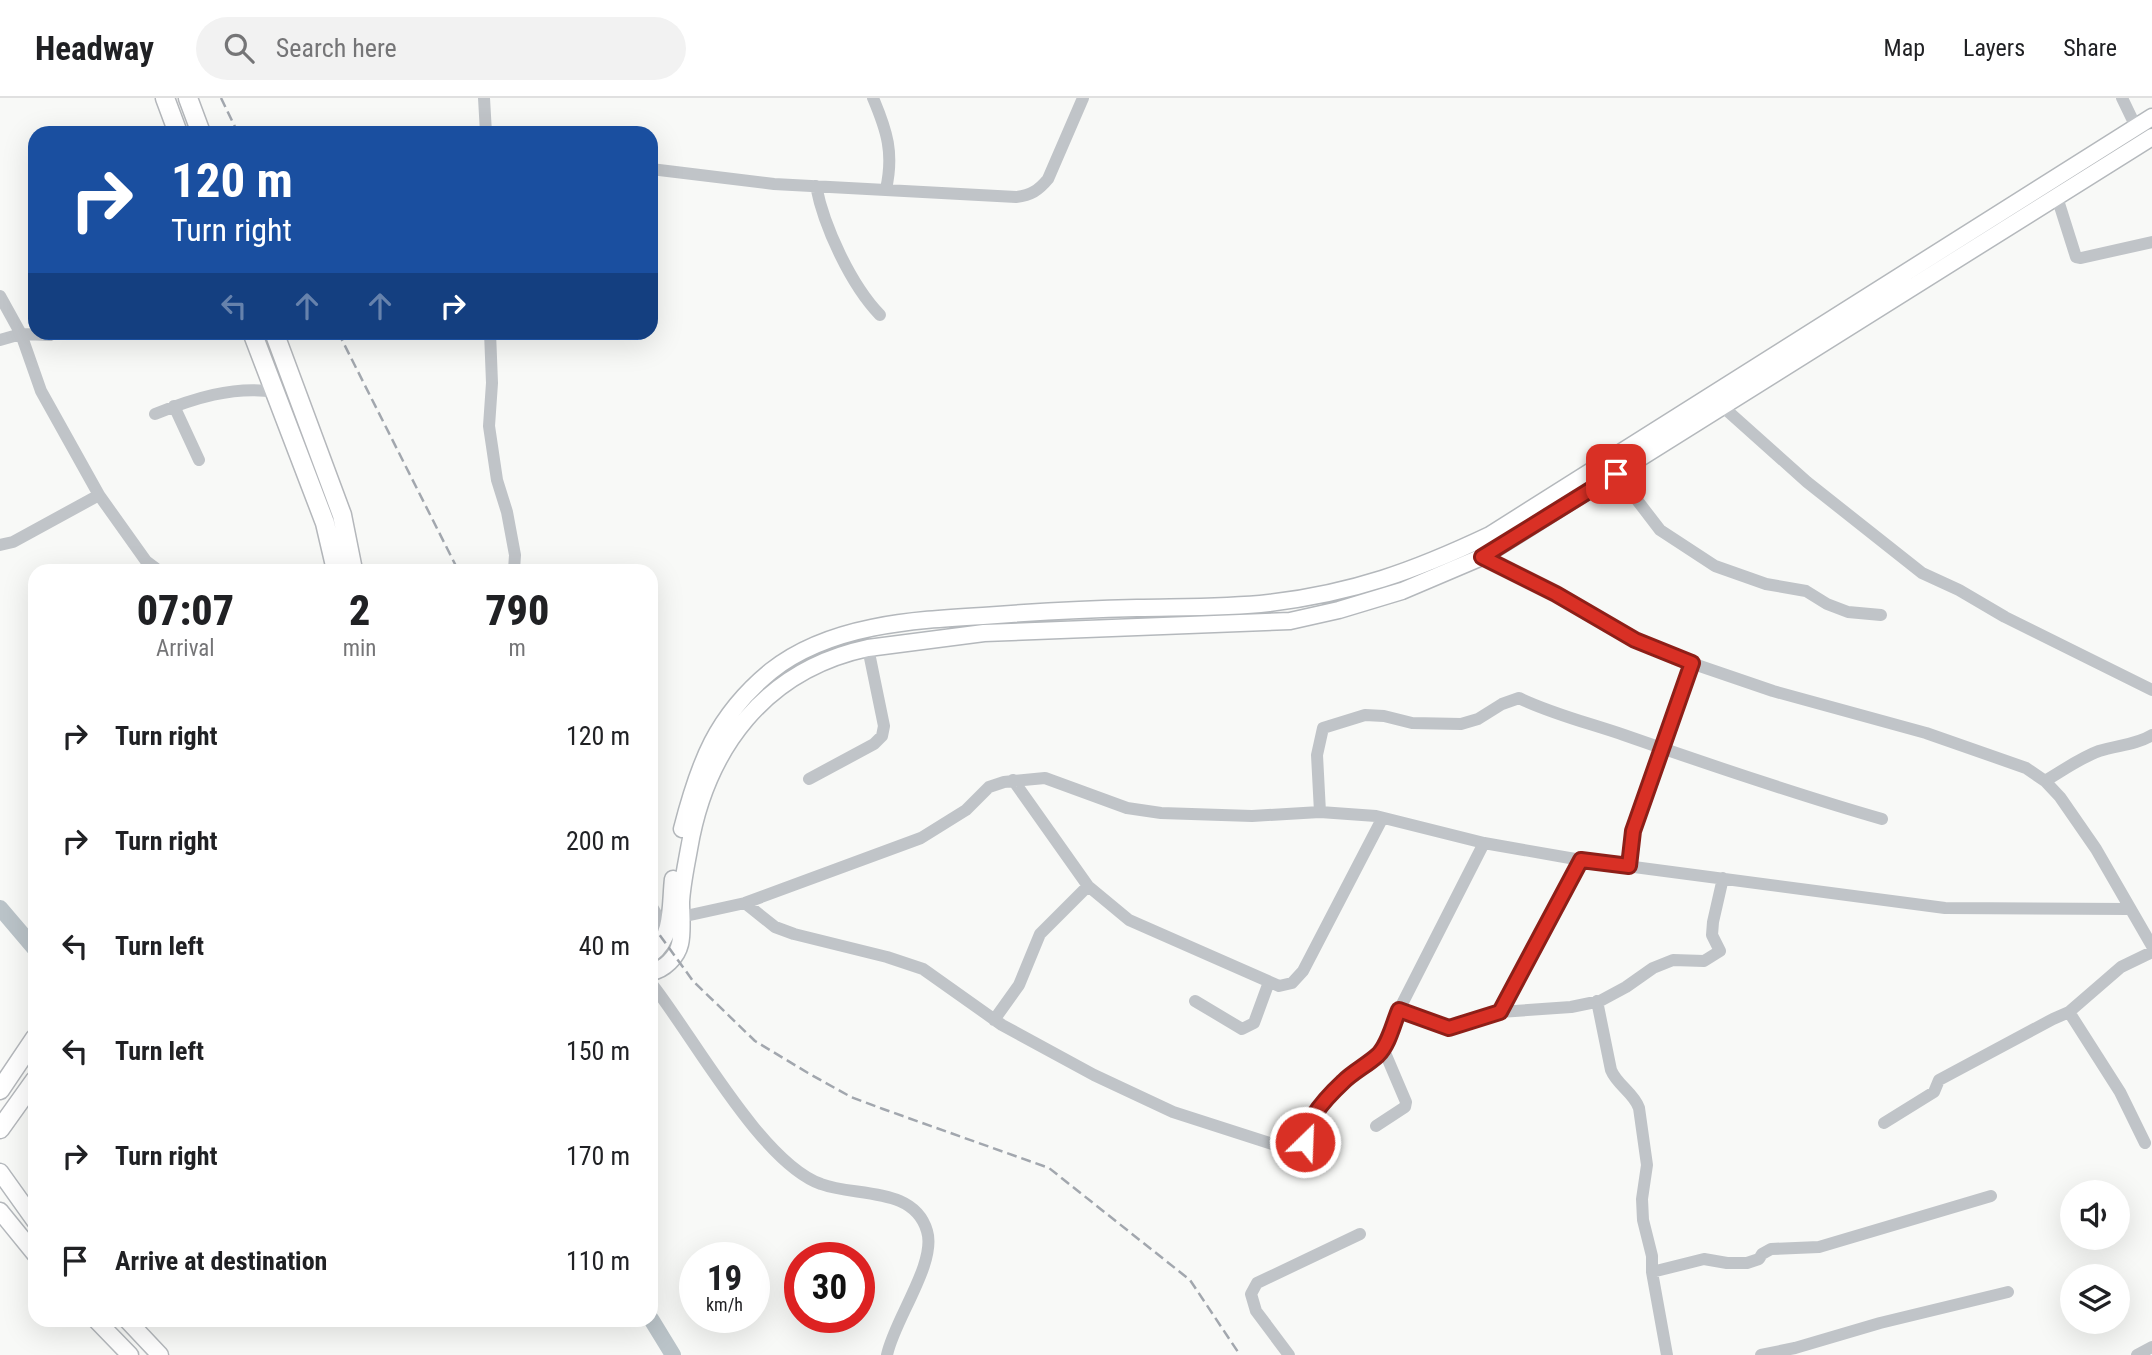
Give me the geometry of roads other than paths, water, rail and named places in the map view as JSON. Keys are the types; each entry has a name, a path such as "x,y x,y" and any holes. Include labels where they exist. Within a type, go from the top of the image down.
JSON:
{"highway":[{"path":"166,98 176,126"},
{"path":"188,98 198,126"},
{"path":"255,340 325,523 335,564"},
{"path":"277,340 342,515 352,564"},
{"path":"302,466 320,457"},
{"path":"0,1090 28,1048"},
{"path":"5,1123 28,1090"}],"main road":[{"path":"658,949 667,933 679,842 696,776 715,736 735,707 773,670 795,656 849,633 935,619 1114,608 1267,603 1356,588 1441,559 1490,535 2152,117"},
{"path":"658,971 675,956 680,947 681,899 690,845 705,788 738,727 764,700 802,672 860,650 984,633 1290,621 1402,591 1482,557 2152,137"},
{"path":"849,633 860,650"},
{"path":"0,1172 28,1211"},
{"path":"0,1211 28,1245"},
{"path":"103,1327 130,1355"},
{"path":"134,1327 160,1355"}],"street":[{"path":"484,98 486,126"},
{"path":"873,98 882,119 890,157 891,169 886,189"},
{"path":"658,170 774,184 1016,197 1031,195 1048,179 1083,98"},
{"path":"2122,98 2136,127"},
{"path":"816,186 820,208 841,255 880,315"},
{"path":"2057,197 2076,257 2152,242"},
{"path":"0,296 21,334 41,391 99,495 149,564"},
{"path":"0,340 28,334"},
{"path":"490,340 492,383 489,426 497,480 507,512 515,555 514,564"},
{"path":"155,414 221,393 255,389 275,392"},
{"path":"174,406 199,460"},
{"path":"1722,406 1807,482 1922,573 2152,690"},
{"path":"1616,474 1660,530 1715,566 1766,584 1806,591 1827,604 1848,612 1881,615"},
{"path":"0,545 13,542 99,495"},
{"path":"1482,557 1546,589 1635,640 1692,663 1773,691 1938,737 2026,768 2060,797 2096,849 2129,909 2147,927 2152,946"},
{"path":"809,779 874,744 882,736 884,726 860,650"},
{"path":"1629,866 1633,831 1692,663"},
{"path":"1320,812 1317,755 1323,728 1365,715 1384,716 1412,723 1461,724 1478,719 1502,704 1519,698 1541,709 1882,820"},
{"path":"2045,782 2096,752 2121,744 2135,743 2152,735"},
{"path":"681,918 745,903 921,838 966,810 989,788 1013,780 1045,778 1073,786 1127,808 1161,813 1252,816 1320,812 1376,816 1484,843 1581,860 1945,908 2129,909"},
{"path":"1013,780 1088,886 1129,920 1279,986 1292,984 1303,971 1382,819"},
{"path":"745,903 775,927 923,969 994,1020 1054,1055 1173,1112 1291,1150 1301,1147 1305,1142 1305,1133 1315,1115 1342,1083 1383,1048 1399,1010 1484,843"},
{"path":"1500,1012 1581,860"},
{"path":"1399,1010 1449,1028 1500,1012 1571,1007 1597,1001 1626,987 1653,968 1673,960 1704,961 1720,951 1712,935 1723,878"},
{"path":"994,1020 1019,985 1025,964 1040,934 1088,886"},
{"path":"658,917 667,933"},
{"path":"1884,1123 1934,1092 1939,1080 2069,1012 2121,967 2152,952"},
{"path":"1195,1000 1242,1029 1254,1023 1269,982"},
{"path":"658,993 766,1142 799,1172 821,1184 884,1196 904,1203 919,1214 927,1230 930,1250 894,1331 887,1355"},
{"path":"1597,1001 1611,1070 1615,1080 1637,1101 1639,1108 1647,1165 1642,1199 1643,1220 1652,1256 1652,1272 1667,1355"},
{"path":"2069,1012 2120,1093 2145,1143"},
{"path":"1376,1126 1405,1107 1406,1102 1383,1048"},
{"path":"1652,1272 1704,1259 1747,1263 1759,1259 1762,1254 1772,1249 1819,1247 1991,1196"},
{"path":"1289,1355 1256,1311 1251,1294 1257,1283 1360,1234"},
{"path":"1761,1355 2008,1292"},
{"path":"2138,1355 2152,1348"}],"waterway":[{"path":"0,908 28,941"},
{"path":"656,1327 673,1355"}],"railway":[{"path":"221,98 235,126"},
{"path":"342,340 455,564"},
{"path":"658,933 693,981 755,1041 808,1073 851,1097 1049,1168 1190,1280 1240,1355"}]}
